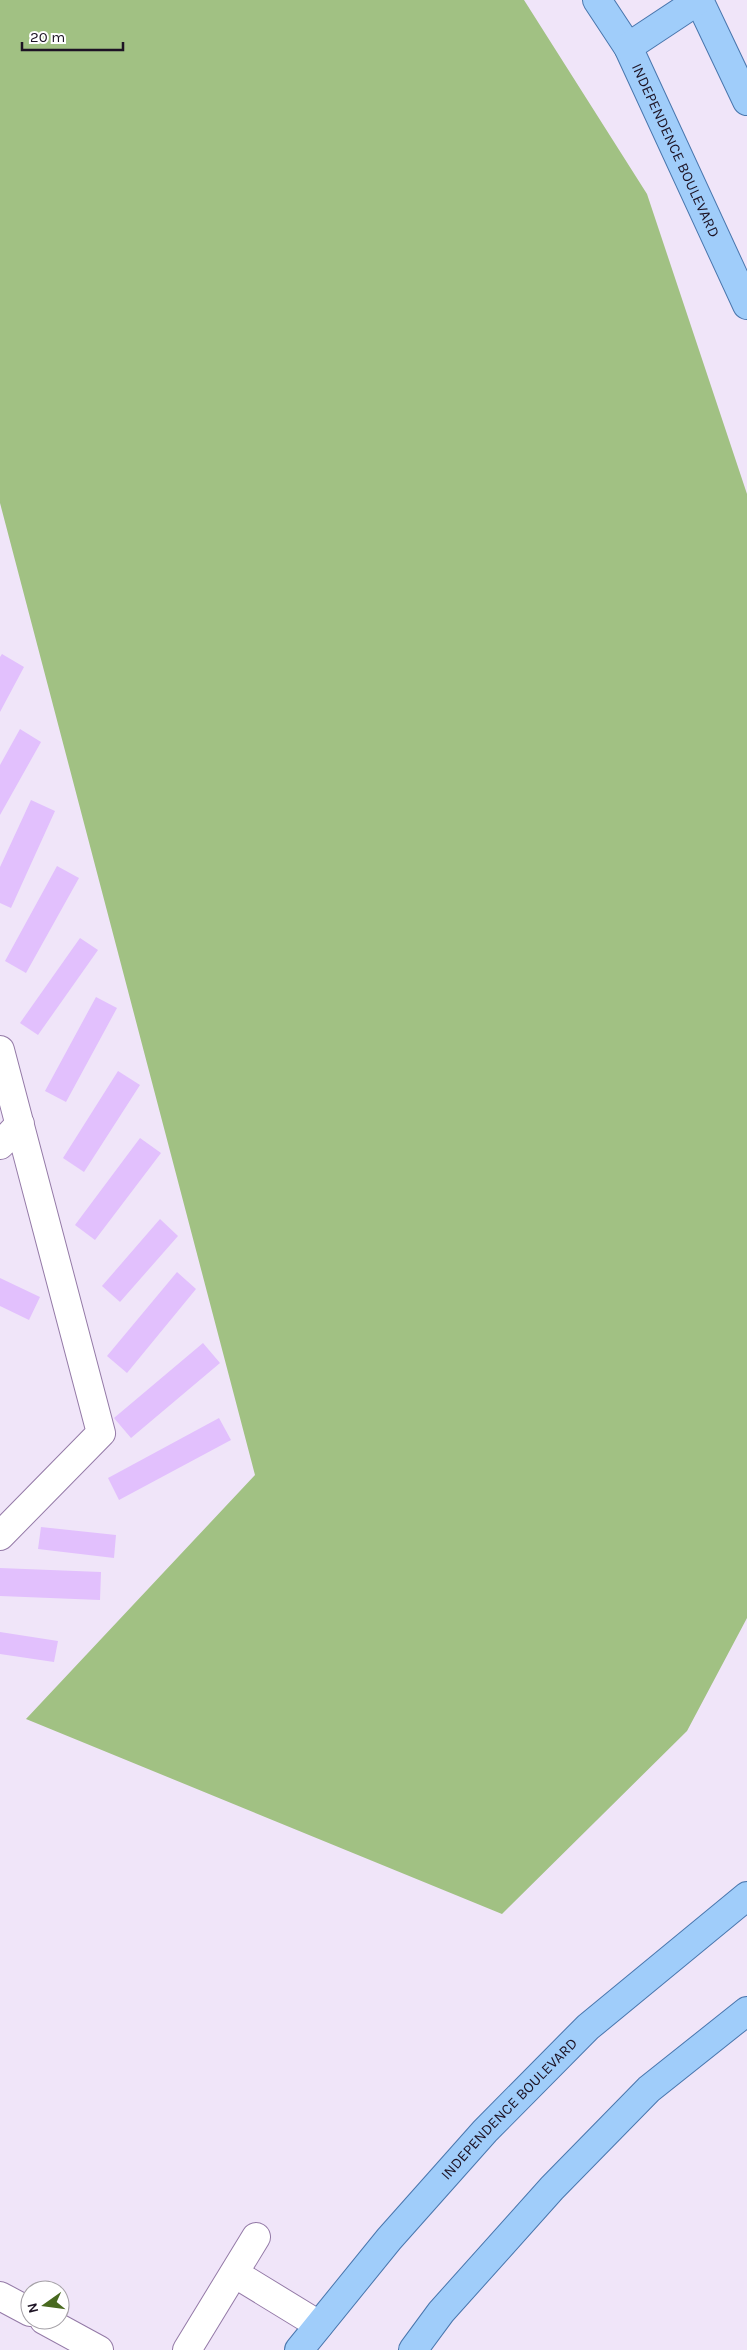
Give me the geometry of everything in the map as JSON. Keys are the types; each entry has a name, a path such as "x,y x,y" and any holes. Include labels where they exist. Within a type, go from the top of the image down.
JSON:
{"main road":[{"name":"INDEPENDENCE BOULEVARD","path":"597,0 628,47 747,305"},
{"path":"628,47 699,0 747,101"},
{"name":"INDEPENDENCE BOULEVARD","path":"299,2350 396,2232 485,2131 533,2082 588,2027 747,1896"},
{"path":"413,2350 441,2312 552,2188 649,2089 747,2011"}],"street":[{"path":"0,1050 101,1433 0,1536"},
{"path":"0,1145 20,1124"},
{"path":"187,2350 256,2238"},
{"path":"234,2273 319,2325"},
{"path":"0,2296 20,2307"},
{"path":"62,2330 99,2350"}],"green space":[{"path":"0,0 524,0 647,194 747,494 747,1618 687,1731 502,1914 26,1719 255,1475 0,503"}],"building":[{"path":"2,654 24,667 0,712 0,657"},
{"path":"20,729 41,742 0,815 0,765"},
{"path":"31,800 55,811 11,908 0,903 0,867"},
{"path":"57,866 79,878 26,973 5,961"},
{"path":"80,938 98,950 38,1035 20,1023"},
{"path":"96,997 117,1008 66,1102 45,1091"},
{"path":"118,1071 140,1085 84,1172 63,1158"},
{"path":"140,1138 161,1153 95,1240 75,1225"},
{"path":"160,1219 178,1236 120,1302 102,1286"},
{"path":"177,1272 196,1289 127,1373 107,1356"},
{"path":"0,1278 40,1297 29,1320 0,1306"},
{"path":"203,1343 220,1363 131,1438 114,1418"},
{"path":"219,1418 231,1440 119,1500 108,1478"},
{"path":"41,1527 116,1535 114,1558 38,1549"},
{"path":"0,1568 101,1572 100,1600 0,1596"},
{"path":"0,1632 58,1641 54,1662 0,1654"}]}
